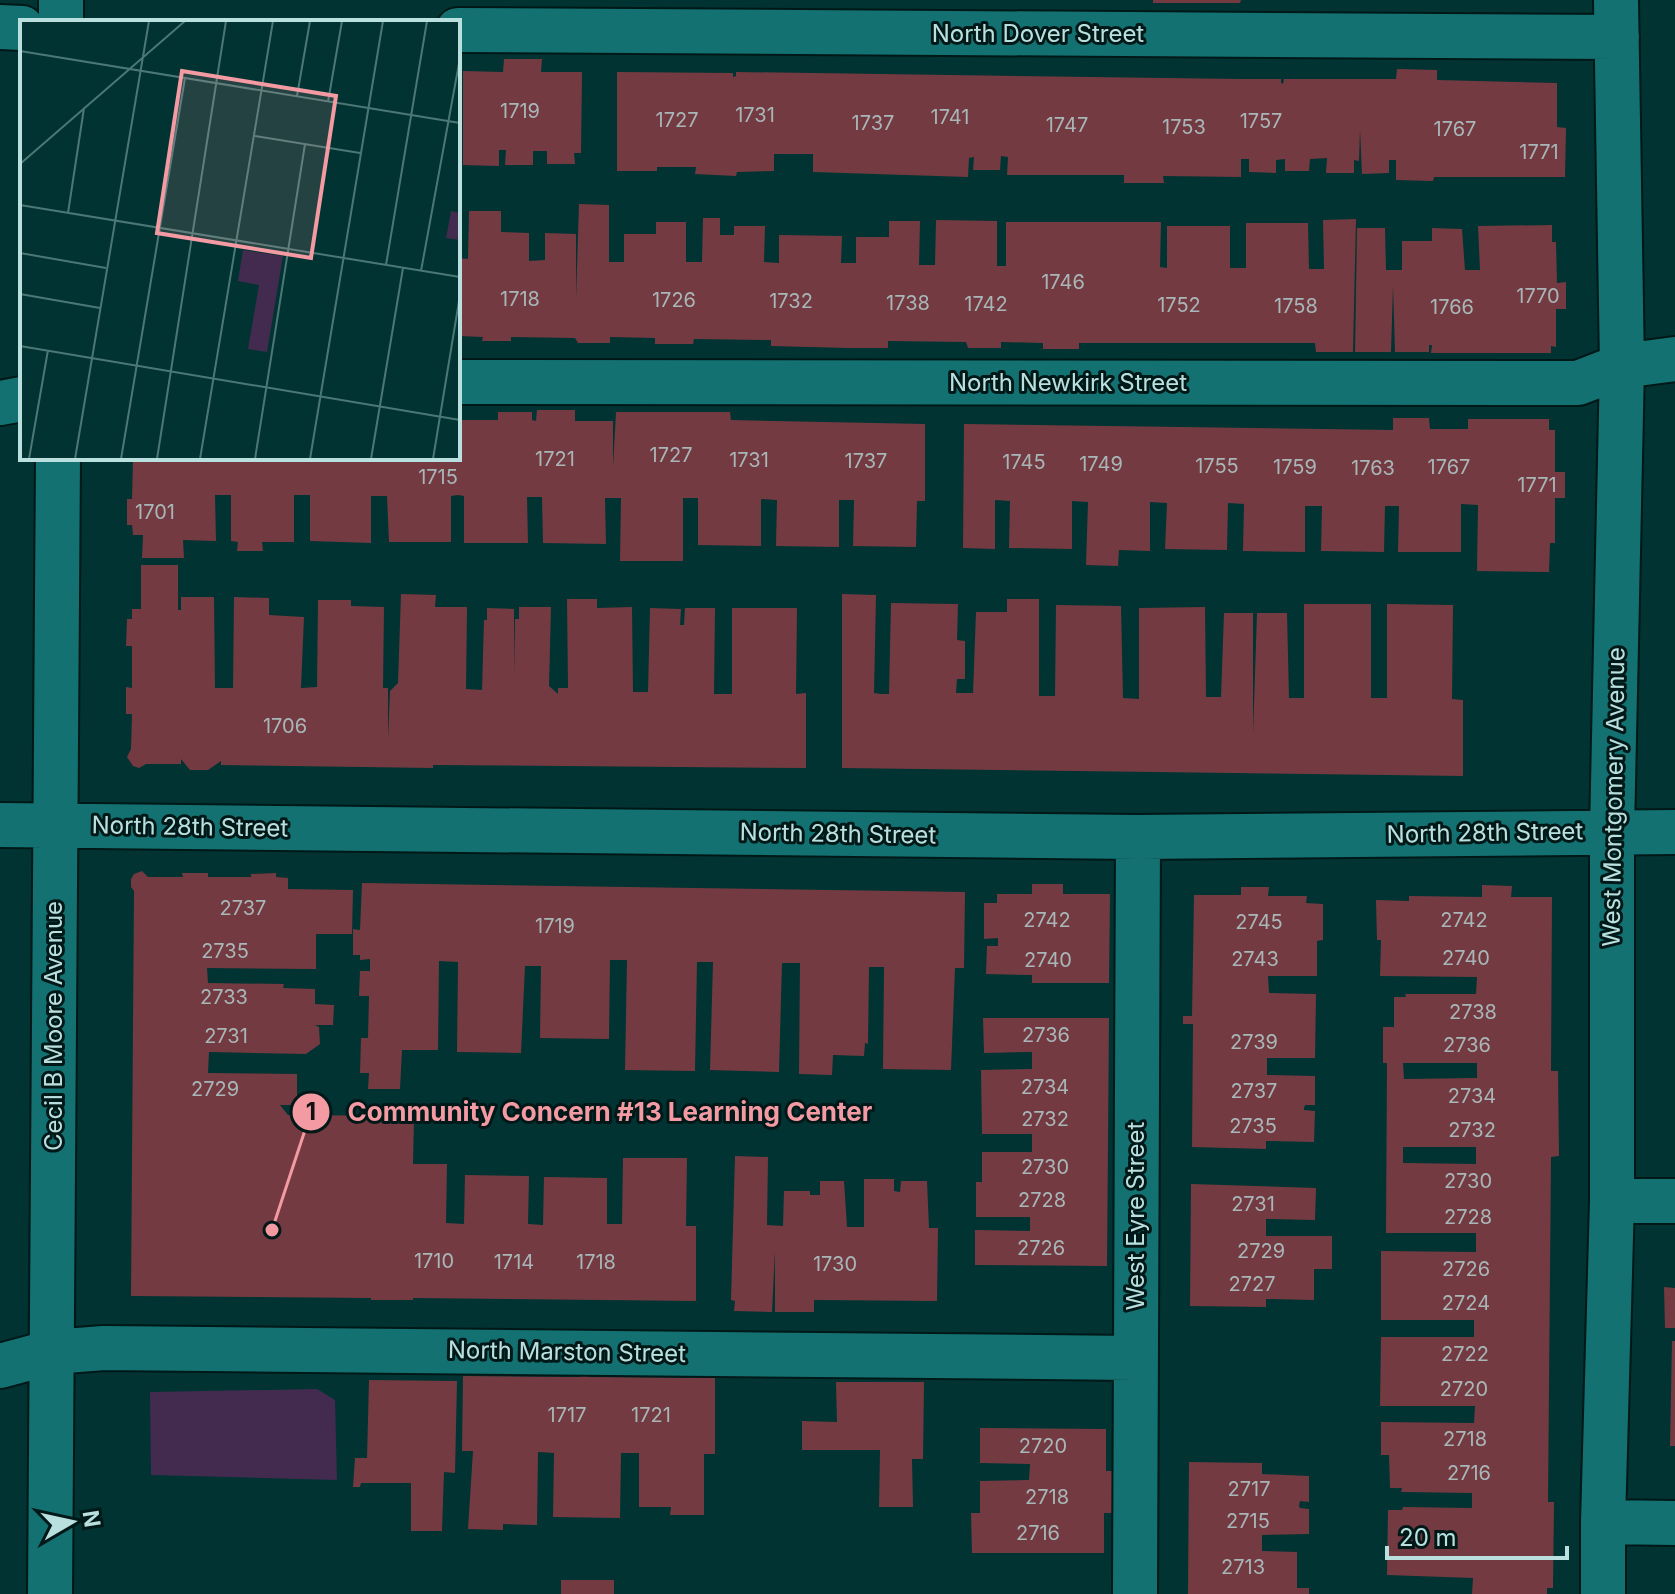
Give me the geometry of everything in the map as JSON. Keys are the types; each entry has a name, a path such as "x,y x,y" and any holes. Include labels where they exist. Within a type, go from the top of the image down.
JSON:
{"street":[{"name":"North Dover Street","path":"460,30 1617,18"},
{"name":"West Montgomery Avenue","path":"1603,1594 1612,1201 1612,831 1622,366 1617,18"},
{"path":"0,27 20,28"},
{"name":"North Newkirk Street","path":"460,382 1578,383 1622,366 1675,359"},
{"path":"0,403 20,399"},
{"name":"Cecil B Moore Avenue","path":"50,1594 58,460"},
{"name":"North 28th Street","path":"0,825 1138,837 1675,832"},
{"name":"West Eyre Street","path":"1135,1594 1138,837"},
{"path":"1612,1201 1675,1201"},
{"name":"North Marston Street","path":"0,1366 52,1352 104,1348 1135,1358"},
{"path":"1603,1522 1675,1523"}],"shaded area":[{"path":"317,1389 335,1400 337,1480 151,1475 150,1392"}],"building":[{"path":"1153,0 1241,0 1240,3 1153,3"},
{"path":"504,59 542,59 541,72 582,72 581,153 574,153 575,164 547,164 547,151 533,151 533,165 505,165 506,150 499,150 499,166 463,165 463,71 503,72"},
{"path":"1397,69 1437,70 1437,80 1557,83 1557,127 1566,128 1565,177 1396,180 1396,160 1389,160 1389,173 1362,174 1360,130 1359,161 1354,160 1354,173 1326,173 1327,158 1310,159 1309,171 1285,171 1285,159 1276,160 1276,173 1249,172 1249,159 1241,159 1241,177 1163,176 1164,183 1124,183 1124,175 1007,175 1008,157 1001,156 1000,170 973,170 974,157 969,158 968,177 813,172 813,154 774,154 774,171 737,172 736,176 695,174 696,167 617,171 617,72 733,73 733,77 736,72 1281,79 1283,84 1284,79 1396,79"},
{"path":"579,204 609,205 609,262 624,262 624,234 656,234 656,222 686,222 686,262 702,262 703,218 720,218 720,235 734,235 734,226 765,226 764,262 779,263 779,235 842,236 841,263 856,263 856,237 889,237 889,221 920,221 919,265 935,265 936,220 997,221 997,266 1006,266 1006,222 1161,222 1160,267 1167,268 1167,226 1230,226 1230,268 1246,268 1246,223 1308,223 1309,269 1324,269 1323,220 1356,219 1353,352 1316,352 1315,343 1079,343 1079,349 1043,349 1043,343 1001,342 1001,348 968,348 966,342 888,341 888,348 850,348 771,346 771,340 694,339 693,344 655,344 655,338 610,337 610,343 578,343 575,338 511,337 511,341 482,341 483,337 460,336 460,258 468,259 469,211 501,211 501,232 529,233 529,261 545,260 545,233 576,234 576,298"},
{"path":"1552,225 1552,242 1556,242 1557,283 1566,282 1566,309 1556,309 1556,347 1551,346 1551,353 1431,353 1432,345 1429,345 1429,352 1395,352 1393,286 1391,352 1355,352 1357,228 1385,228 1386,270 1402,270 1402,241 1432,241 1432,228 1462,229 1465,270 1480,270 1478,226"},
{"path":"537,410 575,410 575,421 613,421 613,467 616,412 730,412 731,420 925,424 925,501 917,501 916,547 853,546 854,500 839,500 839,547 776,546 777,500 761,499 761,546 698,545 698,498 683,498 683,561 620,561 621,498 605,498 606,544 543,543 542,497 527,497 528,543 464,543 464,496 458,495 451,496 451,542 389,542 387,496 371,496 371,543 310,541 310,495 294,495 294,542 262,542 263,551 237,551 238,542 231,541 231,495 215,495 216,541 183,540 184,558 142,558 143,535 133,535 132,525 127,525 127,499 132,499 133,460 460,460 460,420 498,420 498,412 532,412 532,420 536,421"},
{"path":"1393,418 1429,418 1430,429 1468,429 1468,419 1549,419 1549,430 1555,430 1555,472 1565,472 1565,498 1555,498 1555,543 1550,543 1549,572 1477,571 1478,505 1461,504 1461,552 1398,552 1399,506 1385,506 1384,552 1321,551 1322,506 1305,506 1305,552 1243,551 1244,504 1228,503 1227,550 1165,549 1167,503 1150,502 1150,551 1119,550 1118,566 1086,565 1088,502 1072,501 1072,549 1009,548 1010,501 995,500 995,549 963,548 964,424 1393,430"},
{"path":"141,565 178,565 178,610 181,610 181,597 214,597 215,688 233,688 234,597 269,598 269,615 304,617 301,688 317,687 318,600 351,600 351,606 384,607 383,688 388,688 388,739 390,691 398,683 401,594 436,595 435,607 467,607 466,689 482,690 487,608 514,609 514,676 515,619 519,619 519,607 551,607 549,686 558,694 558,688 568,688 567,599 597,599 597,608 632,607 633,692 648,692 650,608 681,609 680,625 684,625 685,608 715,608 714,694 732,694 732,608 797,608 796,694 806,693 806,768 433,765 433,768 221,765 221,761 208,770 190,770 181,759 181,764 146,764 139,768 133,766 127,757 131,749 132,714 126,714 126,687 132,688 132,646 126,646 127,619 132,619 132,609 141,609"},
{"path":"842,594 876,595 874,693 881,694 889,694 891,603 958,604 957,640 965,641 965,679 957,679 956,693 973,693 976,612 1007,612 1007,599 1039,599 1039,696 1055,696 1056,605 1121,606 1123,698 1139,699 1139,608 1205,607 1206,697 1221,697 1224,613 1253,613 1253,734 1257,613 1287,613 1289,698 1304,698 1304,604 1371,604 1371,698 1387,698 1387,604 1453,605 1452,699 1463,700 1463,776 842,768"},
{"path":"142,871 148,877 208,873 208,877 251,877 251,874 276,873 276,877 288,878 288,889 353,890 352,934 316,934 316,969 207,968 208,983 284,984 283,988 315,989 315,1004 334,1005 333,1025 315,1025 319,1027 320,1044 306,1054 209,1052 208,1073 297,1074 297,1105 280,1105 288,1115 414,1116 413,1164 447,1164 446,1223 464,1224 465,1175 529,1176 528,1224 543,1225 544,1177 607,1178 607,1224 622,1224 623,1158 687,1158 686,1226 696,1226 696,1301 131,1296 134,891 131,879"},
{"path":"362,883 965,892 964,968 955,968 951,1070 883,1069 884,967 869,967 868,1044 865,1043 864,1056 833,1055 832,1075 799,1074 800,963 782,963 779,1072 710,1070 713,962 697,962 695,1071 625,1070 627,960 610,960 609,1039 540,1038 541,966 525,966 521,1053 457,1052 458,962 439,961 438,1050 402,1050 400,1089 368,1089 369,1073 360,1073 361,1038 368,1038 369,996 359,996 360,971 370,971 370,959 360,960 360,955 353,955 353,929 360,930"},
{"path":"1032,884 1063,884 1063,894 1110,894 1109,983 1032,983 1032,975 986,974 987,946 998,946 998,938 984,939 984,903 997,903 997,894 1032,894"},
{"path":"1482,885 1512,886 1511,897 1552,897 1551,1071 1558,1071 1559,1156 1551,1157 1548,1502 1554,1502 1553,1588 1547,1588 1547,1594 1472,1594 1473,1578 1387,1575 1388,1510 1402,1510 1403,1507 1472,1508 1472,1493 1401,1492 1402,1488 1390,1488 1389,1455 1381,1455 1381,1422 1474,1423 1475,1406 1380,1406 1381,1337 1474,1337 1474,1320 1381,1320 1381,1251 1476,1252 1476,1233 1386,1233 1387,1063 1383,1063 1383,1027 1394,1027 1394,997 1406,997 1405,994 1476,994 1477,977 1380,976 1381,940 1377,940 1376,900 1409,901 1409,896 1482,897","holes":["1403,1063 1477,1063 1477,1078 1404,1079","1403,1147 1476,1147 1476,1164 1403,1163"]},
{"path":"1241,887 1269,887 1268,896 1307,896 1306,903 1323,904 1323,940 1317,941 1317,976 1268,976 1269,993 1316,994 1315,1058 1267,1058 1267,1075 1315,1076 1315,1105 1305,1105 1304,1108 1315,1111 1314,1142 1266,1141 1266,1149 1192,1147 1193,1024 1183,1024 1183,1016 1192,1016 1194,895 1241,895"},
{"path":"983,1018 1109,1018 1107,1266 975,1265 975,1230 1030,1231 1030,1217 976,1217 976,1182 982,1182 982,1152 1032,1152 1032,1134 982,1134 981,1070 1032,1069 1032,1052 984,1053"},
{"path":"735,1156 768,1157 767,1225 783,1226 784,1191 810,1191 810,1195 820,1195 820,1181 844,1181 847,1227 864,1227 864,1179 894,1179 894,1191 900,1192 901,1181 927,1181 929,1228 938,1228 937,1301 814,1300 814,1312 775,1312 775,1251 772,1312 734,1311 735,1301 731,1300"},
{"path":"1191,1184 1316,1188 1315,1220 1266,1219 1266,1236 1332,1236 1332,1269 1314,1269 1314,1300 1266,1299 1266,1307 1190,1306"},
{"path":"1664,1287 1675,1288 1675,1328 1665,1328"},
{"path":"1672,1341 1675,1341 1675,1446 1670,1446"},
{"path":"579,1373 588,1373 588,1377 715,1378 715,1454 704,1454 704,1515 670,1515 671,1507 639,1507 639,1453 621,1453 620,1518 553,1517 554,1453 538,1452 537,1525 503,1524 503,1530 468,1529 473,1451 462,1451 463,1376 580,1377"},
{"path":"369,1380 457,1381 455,1473 444,1472 442,1531 411,1531 411,1483 361,1483 360,1487 353,1487 355,1458 367,1458"},
{"path":"836,1382 924,1382 923,1459 912,1459 913,1507 879,1507 880,1450 802,1450 802,1421 837,1422"},
{"path":"980,1428 1106,1429 1106,1471 1114,1471 1113,1513 1104,1513 1104,1553 972,1553 971,1513 980,1513 980,1481 1029,1480 1030,1464 980,1463"},
{"path":"1189,1462 1262,1463 1262,1474 1309,1476 1309,1502 1300,1501 1299,1506 1309,1509 1309,1534 1262,1535 1262,1551 1297,1552 1297,1588 1309,1588 1309,1594 1188,1594"},
{"path":"561,1580 614,1580 614,1594 561,1594"}],"place":[{"name":"Community Concern #13 Learning Center","path":"272,1230"}]}
